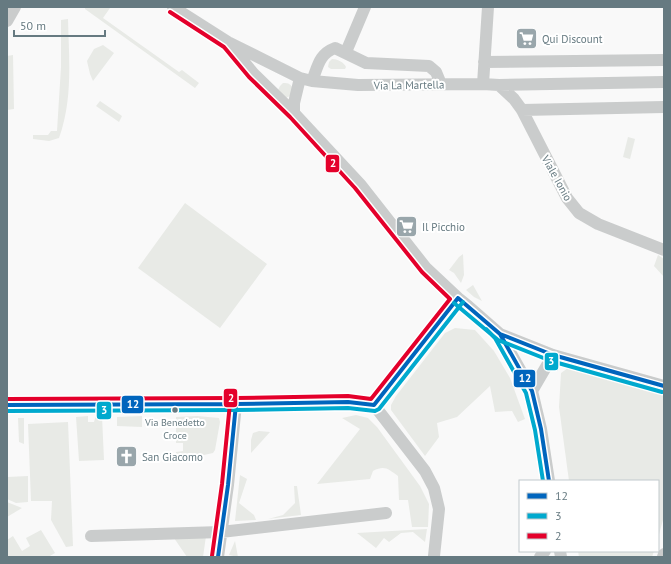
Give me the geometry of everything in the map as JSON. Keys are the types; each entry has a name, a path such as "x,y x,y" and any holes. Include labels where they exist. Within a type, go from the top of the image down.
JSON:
{"street":[{"path":"7,21 15,7"},
{"name":"Via La Martella","path":"174,7 228,42 306,80 358,85 499,85 664,82"},
{"path":"346,52 365,7"},
{"path":"483,84 488,7"},
{"path":"228,42 253,73 294,113 360,184 426,268 500,334 532,391 541,429 549,480"},
{"path":"294,113 294,103 306,80 327,51 335,48 366,63 429,66 436,72 441,84"},
{"path":"484,62 664,60"},
{"name":"Viale Ionio","path":"499,85 514,99 522,110 567,198 579,213 598,224 664,250"},
{"path":"522,110 664,107"},
{"path":"374,405 458,298"},
{"path":"500,334 553,354 664,386"},
{"path":"532,391 553,354"},
{"path":"7,405 348,402 374,405 425,471 434,488 439,509 434,556"},
{"path":"218,557 228,485 236,404"},
{"path":"91,536 221,532 386,513"}],"shaded area":[{"path":"85,7 110,8 103,18 179,72 182,70 199,83 195,88 85,9"},
{"path":"68,19 68,94 59,138 49,141 33,139 33,135 48,135 51,131 57,131 61,67 61,20"},
{"path":"103,45 114,53 93,81 87,61 94,49"},
{"path":"13,55 14,109 7,110 7,56"},
{"path":"332,59 342,62 346,67 345,69 331,69 328,67 329,62"},
{"path":"283,83 290,84 293,89 290,96 286,98 278,90"},
{"path":"100,101 122,116 119,122 96,106"},
{"path":"628,137 635,139 630,159 623,157"},
{"path":"185,203 267,264 220,328 138,268"},
{"path":"463,254 464,275 461,283 454,273 449,270"},
{"path":"658,255 664,259 664,277 654,266"},
{"path":"473,285 482,301 474,297 466,290"},
{"path":"455,328 475,330 494,351 510,378 525,419 518,422 512,411 495,412 490,386 457,417 437,423 439,437 425,456 391,410 391,405 396,396 445,333"},
{"path":"568,368 664,395 664,516 659,534 659,480 569,480 559,407 561,373"},
{"path":"96,415 102,416 104,460 79,461 76,417 88,416 88,422 94,422"},
{"path":"356,415 368,418 377,427 420,486 429,504 428,527 412,527 408,500 399,500 398,476 392,471 381,468 373,471 370,479 317,484 360,429 342,418"},
{"path":"142,416 142,427 117,426 117,417"},
{"path":"197,416 219,418 220,422 215,450 213,453 176,461 176,452 183,451 183,443 176,443 176,417"},
{"path":"18,418 24,418 24,444 19,442"},
{"path":"68,422 73,546 66,547 51,520 52,501 31,501 28,424"},
{"path":"259,431 270,432 251,453 251,440 253,433"},
{"path":"240,475 247,479 239,503 254,515 256,520 235,521"},
{"path":"28,476 28,502 16,503 7,499 7,477"},
{"path":"294,486 297,486 301,515 268,519 283,515 295,503"},
{"path":"7,502 22,508 7,517"},
{"path":"427,529 425,542 413,532 401,533 389,542 384,538 376,548 357,533"},
{"path":"41,530 55,553 48,557 7,557 7,540 13,536 22,551 30,546 26,538"},
{"path":"206,536 203,557 187,557 174,538"},
{"path":"235,541 238,557 229,555"},
{"path":"578,552 654,552 652,557 579,557"}],"transit line":[{"name":"2","path":"7,399 348,396 371,399 450,299 422,272 355,188 290,117 249,77 224,47 170,12"},
{"name":"12","path":"458,298 500,334 532,391 541,429 549,480"},
{"name":"12","path":"7,405 348,402 374,405 458,298"},
{"name":"3","path":"7,411 348,408 375,411 379,409 463,302"},
{"name":"3","path":"454,303 498,340 551,361 662,392"},
{"name":"3","path":"486,329 495,338 526,393 535,430 543,480"},
{"name":"12","path":"500,334 553,355 664,386"},
{"name":"2","path":"212,556 222,484 230,403"},
{"name":"12","path":"218,557 228,485 236,404"}],"place":[{"name":"Qui Discount","path":"527,39"},
{"name":"Il Picchio","path":"406,227"},
{"name":"Via Benedetto Croce","path":"175,410"},
{"name":"San Giacomo","path":"127,457"}]}
